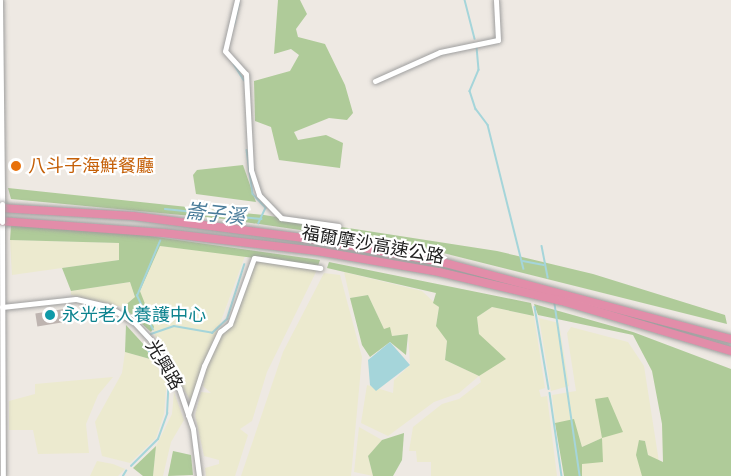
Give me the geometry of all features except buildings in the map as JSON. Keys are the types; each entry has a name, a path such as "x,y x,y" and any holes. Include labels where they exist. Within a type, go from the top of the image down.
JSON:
{"highway":[{"name":"福爾摩沙高速公路","path":"0,208 133,216 318,240 441,262 731,339"},
{"name":"福爾摩沙高速公路","path":"0,221 317,251 439,272 562,301 731,351"}],"street":[{"path":"0,0 3,476"},
{"path":"237,0 226,34 230,55 246,74 249,88 250,160 259,195 281,218 338,226"},
{"path":"375,81 440,52 498,40 496,0"},
{"path":"188,415 204,366 230,324 254,258 320,268"},
{"name":"光興路","path":"2,307 76,299 122,314 151,340 169,367 188,415 199,476"}],"shaded area":[{"path":"10,240 119,243 119,260 12,275"},
{"path":"160,246 245,256 191,402 155,336 140,291"},
{"path":"255,258 317,270 267,372 252,421 240,429 248,435 235,476 206,476 205,468 219,464 219,460 204,456 195,415 201,392 211,393 203,386 207,366 221,335 234,322"},
{"path":"344,272 422,291 439,307 436,325 447,341 445,360 479,376 459,393 434,402 388,436 361,423 367,385 393,393 394,380 410,365 408,334 392,336 384,329 368,295 350,298"},
{"path":"324,273 340,275 362,357 351,476 241,476 283,352"},
{"path":"130,282 135,297 123,307 71,295 71,291"},
{"path":"492,307 534,316 545,388 539,390 541,397 547,396 557,476 431,476 431,462 417,462 416,451 409,451 413,427 442,404 459,399 481,382 479,376 489,348 479,334 477,317"},
{"path":"539,318 559,323 569,386 551,391"},
{"path":"571,327 628,342 644,366 659,462 648,455 645,441 639,440 642,476 582,476 582,463 602,438 582,447 574,420 555,423 552,395 576,391 567,333"},
{"path":"125,352 150,359 167,379 164,414 156,438 130,463 102,456 95,422 122,373"},
{"path":"113,377 98,395 86,424 89,453 38,454 33,430 9,430 9,401 35,394 35,384"},
{"path":"174,392 184,420 171,442 163,476 153,476 156,446 172,414"},
{"path":"359,427 382,440 368,456 373,476 354,472"},
{"path":"97,461 125,469 118,476 90,476"}],"green space":[{"path":"278,0 300,0 307,14 296,29 298,37 325,44 345,85 353,113 347,120 329,118 294,132 298,140 326,135 343,143 340,168 279,160 271,127 255,121 254,81 290,71 299,55 291,49 274,54"},
{"path":"243,165 256,202 196,194 193,175 197,170"},
{"path":"8,188 264,215 497,251 593,274 725,315 727,324 423,248 224,219 11,199"},
{"path":"11,225 135,234 320,260 318,266 160,246 140,291 154,327 151,332 123,307 135,297 130,282 71,291 62,268 119,260 119,243 10,240"},
{"path":"329,262 531,303 534,316 492,307 477,317 479,334 506,359 479,376 445,360 447,341 436,326 439,307 433,303 436,293 327,268"},
{"path":"368,295 384,329 390,327 392,336 408,334 406,355 390,342 370,357 362,345 350,298"},
{"path":"534,304 633,332 731,369 731,476 642,476 636,455 639,440 645,441 648,455 663,462 662,424 652,371 633,335 538,315"},
{"path":"126,325 146,347 150,359 125,352"},
{"path":"608,397 623,432 602,438 595,399"},
{"path":"574,419 582,447 602,438 603,462 582,464 582,476 564,476 555,423"},
{"path":"404,433 402,460 393,476 373,476 368,456 382,440"},
{"path":"156,446 153,476 143,476 133,468"},
{"path":"173,451 191,455 193,475 168,476"}],"water":[{"path":"390,342 410,365 376,391 370,385 368,360"}],"waterway":[{"path":"465,0 475,39"},
{"path":"234,25 239,4"},
{"path":"477,47 479,70 470,91 476,109 488,125 524,269"},
{"path":"234,64 244,80"},
{"path":"247,150 253,194 266,208 259,223"},
{"name":"崙子溪","path":"165,209 261,219"},
{"name":"崙子溪","path":"153,330 137,296 160,241"},
{"path":"542,246 548,277"},
{"path":"523,261 544,265"},
{"name":"崙子溪","path":"151,334 174,326 212,333 227,319 244,265"},
{"path":"555,304 580,476"},
{"path":"535,307 549,389"},
{"path":"131,466 158,439 167,414 169,379 148,350"},
{"path":"550,393 562,476"},
{"path":"123,476 126,471"}],"place":[{"name":"八斗子海鮮餐廳","path":"16,166"},
{"name":"永光老人養護中心","path":"50,315"}]}
